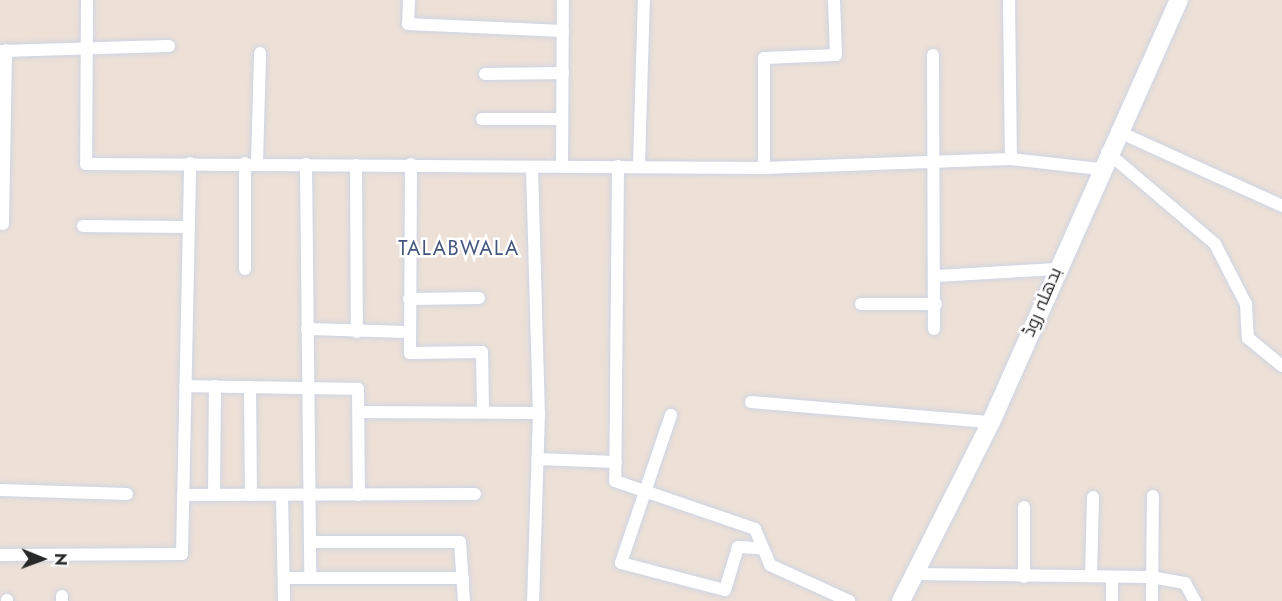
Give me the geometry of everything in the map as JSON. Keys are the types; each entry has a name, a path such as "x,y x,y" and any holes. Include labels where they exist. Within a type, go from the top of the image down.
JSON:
{"main road":[{"name":"بدھلہ روڈ","path":"901,601 991,422 1103,160 1179,0"}],"street":[{"path":"87,0 86,164 411,164 532,167 639,164 764,168 1011,159 1103,160 1215,244 1246,304 1248,338 1282,366"},
{"path":"409,0 408,24 563,31"},
{"path":"562,167 563,0"},
{"path":"639,164 644,0"},
{"path":"764,168 764,58 836,56 834,0"},
{"path":"1009,0 1011,159"},
{"path":"3,224 3,51 168,46"},
{"path":"245,269 260,53"},
{"path":"933,55 938,162 934,329"},
{"path":"485,74 563,73"},
{"path":"482,119 562,119"},
{"path":"1117,131 1282,206"},
{"path":"0,555 182,554 190,163"},
{"path":"306,164 310,578"},
{"path":"411,164 410,353 482,352 483,412"},
{"path":"357,165 357,332"},
{"path":"618,166 615,481 644,494 755,529 760,548 770,565 849,601"},
{"path":"532,167 539,413 533,601"},
{"path":"83,226 188,227"},
{"path":"937,276 1056,269"},
{"path":"409,299 479,298"},
{"path":"861,304 936,304"},
{"path":"307,329 409,332"},
{"path":"185,386 358,389 359,495"},
{"path":"214,495 215,386"},
{"path":"250,387 251,495"},
{"path":"751,402 991,422"},
{"path":"359,411 539,413"},
{"path":"671,415 621,563 725,590 738,547 760,548"},
{"path":"537,459 616,462"},
{"path":"0,490 127,494"},
{"path":"183,495 475,494"},
{"path":"282,495 284,601"},
{"path":"1152,601 1153,496"},
{"path":"1091,576 1093,497"},
{"path":"1024,507 1024,577"},
{"path":"310,542 460,542 464,601"},
{"path":"915,574 1091,576 1112,580 1151,577 1185,583 1195,601"},
{"path":"284,578 463,578"},
{"path":"1112,580 1112,601"}],"district":[{"name":"TALABWALA","path":"459,248"}]}
